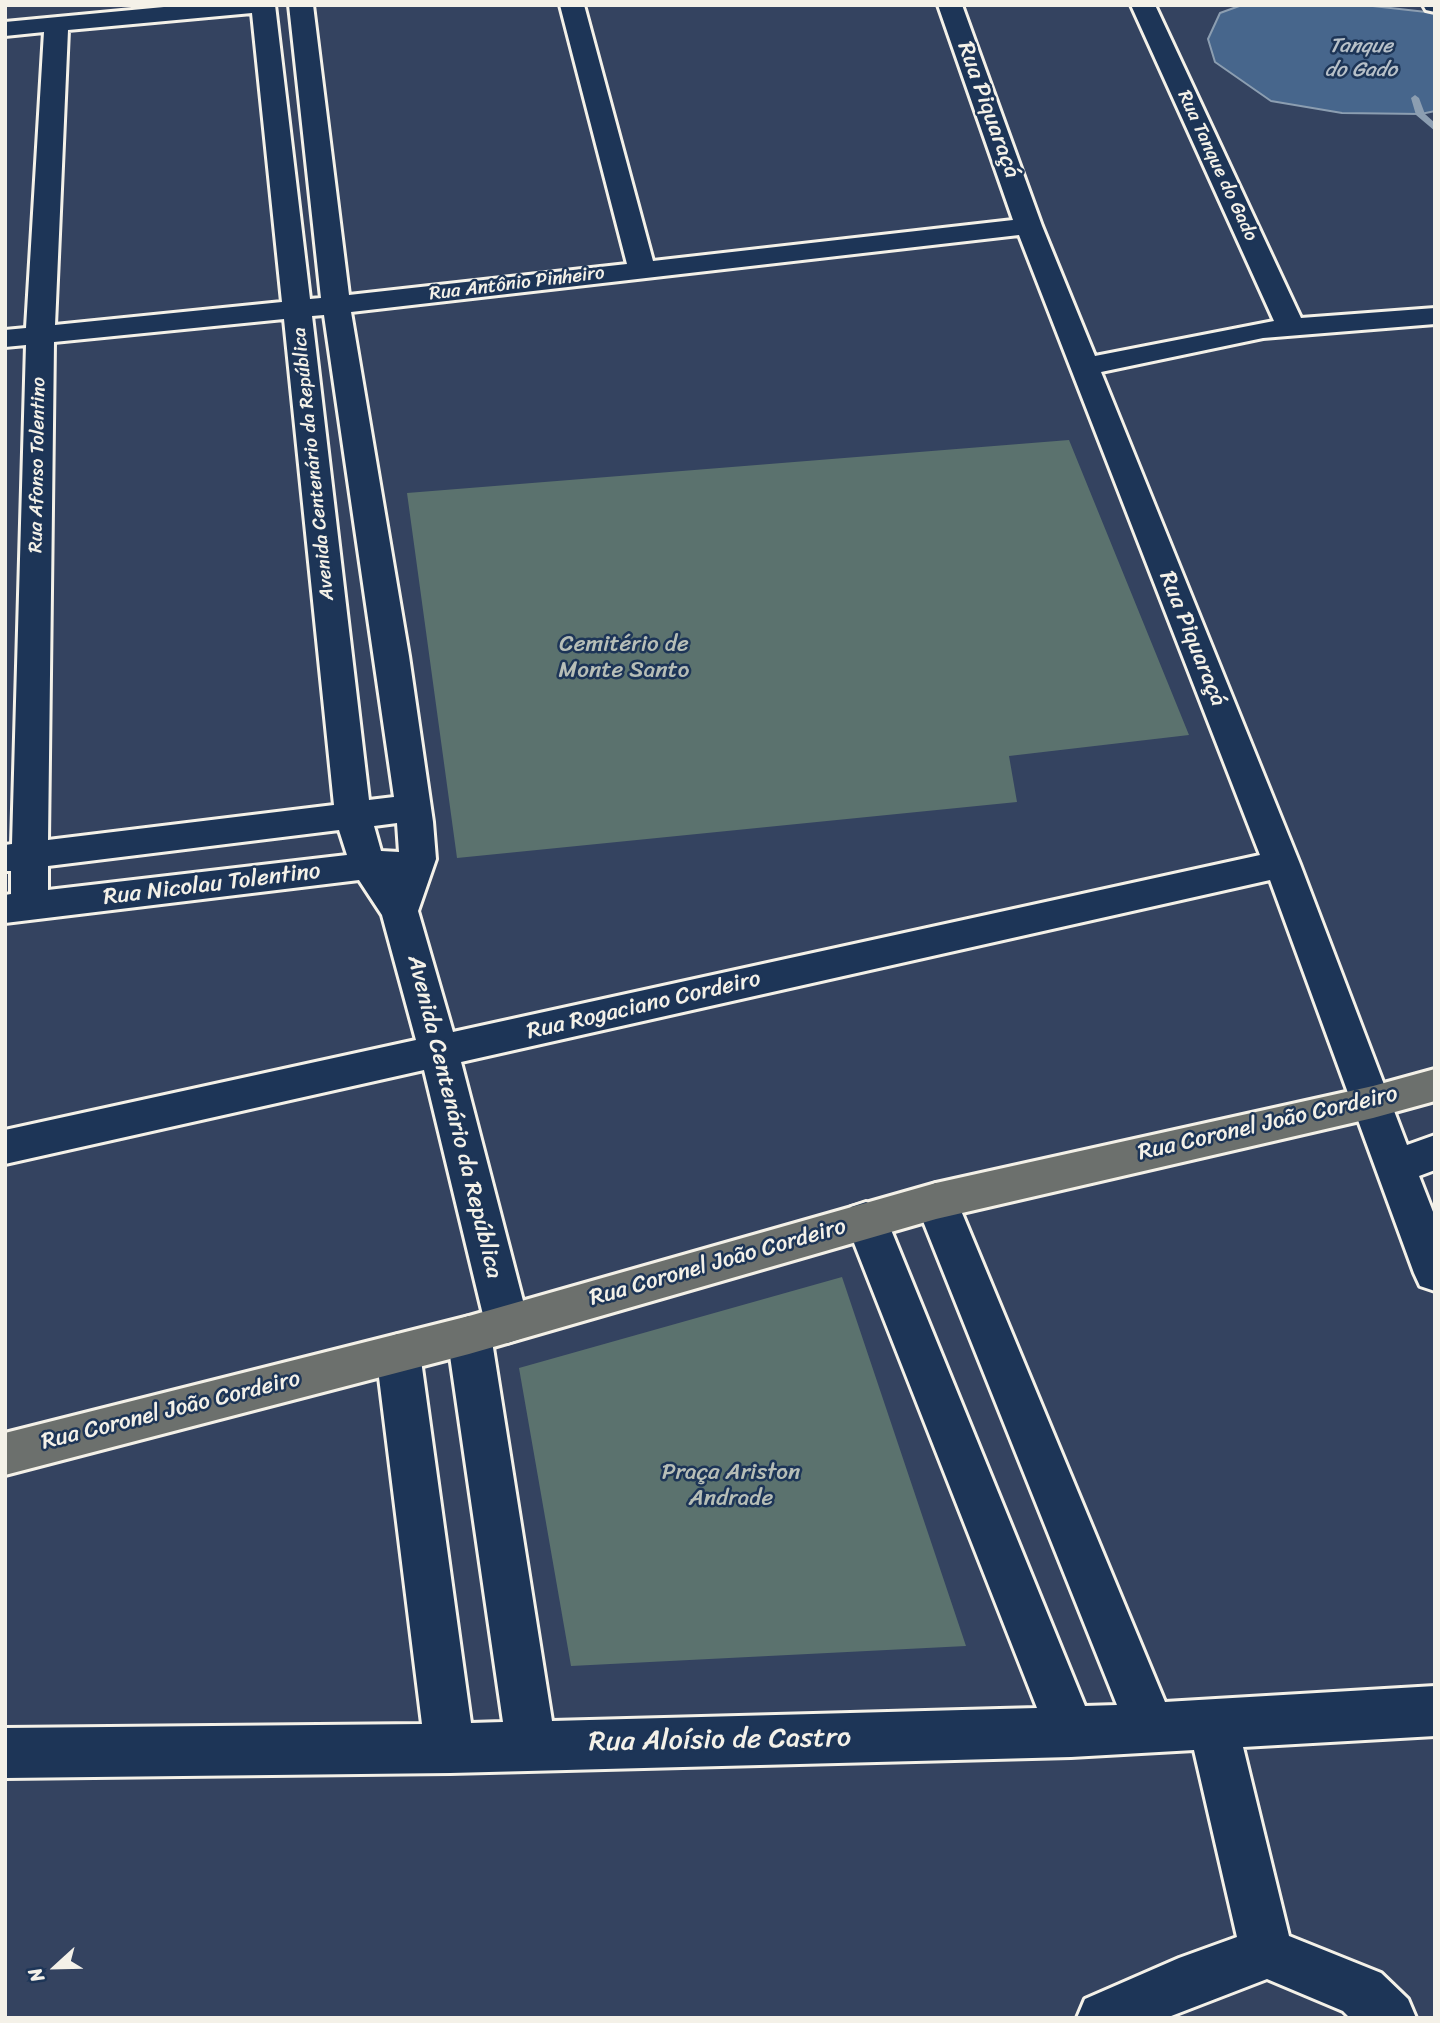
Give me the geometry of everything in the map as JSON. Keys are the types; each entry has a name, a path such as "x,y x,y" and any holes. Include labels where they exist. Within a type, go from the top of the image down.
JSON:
{"main road":[{"name":"Rua Coronel João Cordeiro","path":"5,1454 488,1329 936,1201 1435,1085"}],"street":[{"path":"5,29 263,5"},
{"name":"Avenida Centenário da República","path":"263,5 353,816 368,866 400,911 439,1052 488,1329"},
{"name":"Avenida Centenário da República","path":"301,5 336,305 392,656 418,859 400,911"},
{"path":"572,5 642,270"},
{"name":"Rua Piquaraçá","path":"950,5 1029,226 1282,864 1373,1101 1435,1273"},
{"name":"Rua Tanque do Gado","path":"1143,5 1291,327"},
{"name":"Rua Afonso Tolentino","path":"17,908 40,335 56,25"},
{"path":"274,99 312,96"},
{"path":"282,176 321,172"},
{"name":"Rua Antônio Pinheiro","path":"5,339 336,305 1029,226"},
{"path":"1083,367 1291,327 1435,316"},
{"path":"18,856 412,808"},
{"name":"Rua Nicolau Tolentino","path":"17,908 418,859"},
{"name":"Rua Rogaciano Cordeiro","path":"5,1147 1282,864"},
{"path":"1397,1167 1435,1152"},
{"path":"936,1201 1151,1728"},
{"path":"866,1220 1071,1732"},
{"path":"488,1329 531,1745"},
{"path":"398,1353 450,1748"},
{"name":"Rua Aloísio de Castro","path":"5,1753 450,1748 1071,1732 1435,1711"},
{"path":"1213,1724 1267,1953"},
{"path":"1104,2018 1179,1985 1267,1953 1362,1992 1389,2018"}],"green space":[{"name":"Cemitério de Monte Santo","path":"1069,440 1189,735 1009,756 1017,802 457,858 407,493"},
{"name":"Praça Ariston Andrade","path":"842,1277 966,1646 571,1666 519,1368"}],"water":[{"name":"Tanque do Gado","path":"1242,5 1364,5 1435,13 1435,111 1421,114 1342,113 1271,101 1215,62 1208,39 1220,13"}],"waterway":[{"path":"1415,98 1421,115 1435,128"}]}
